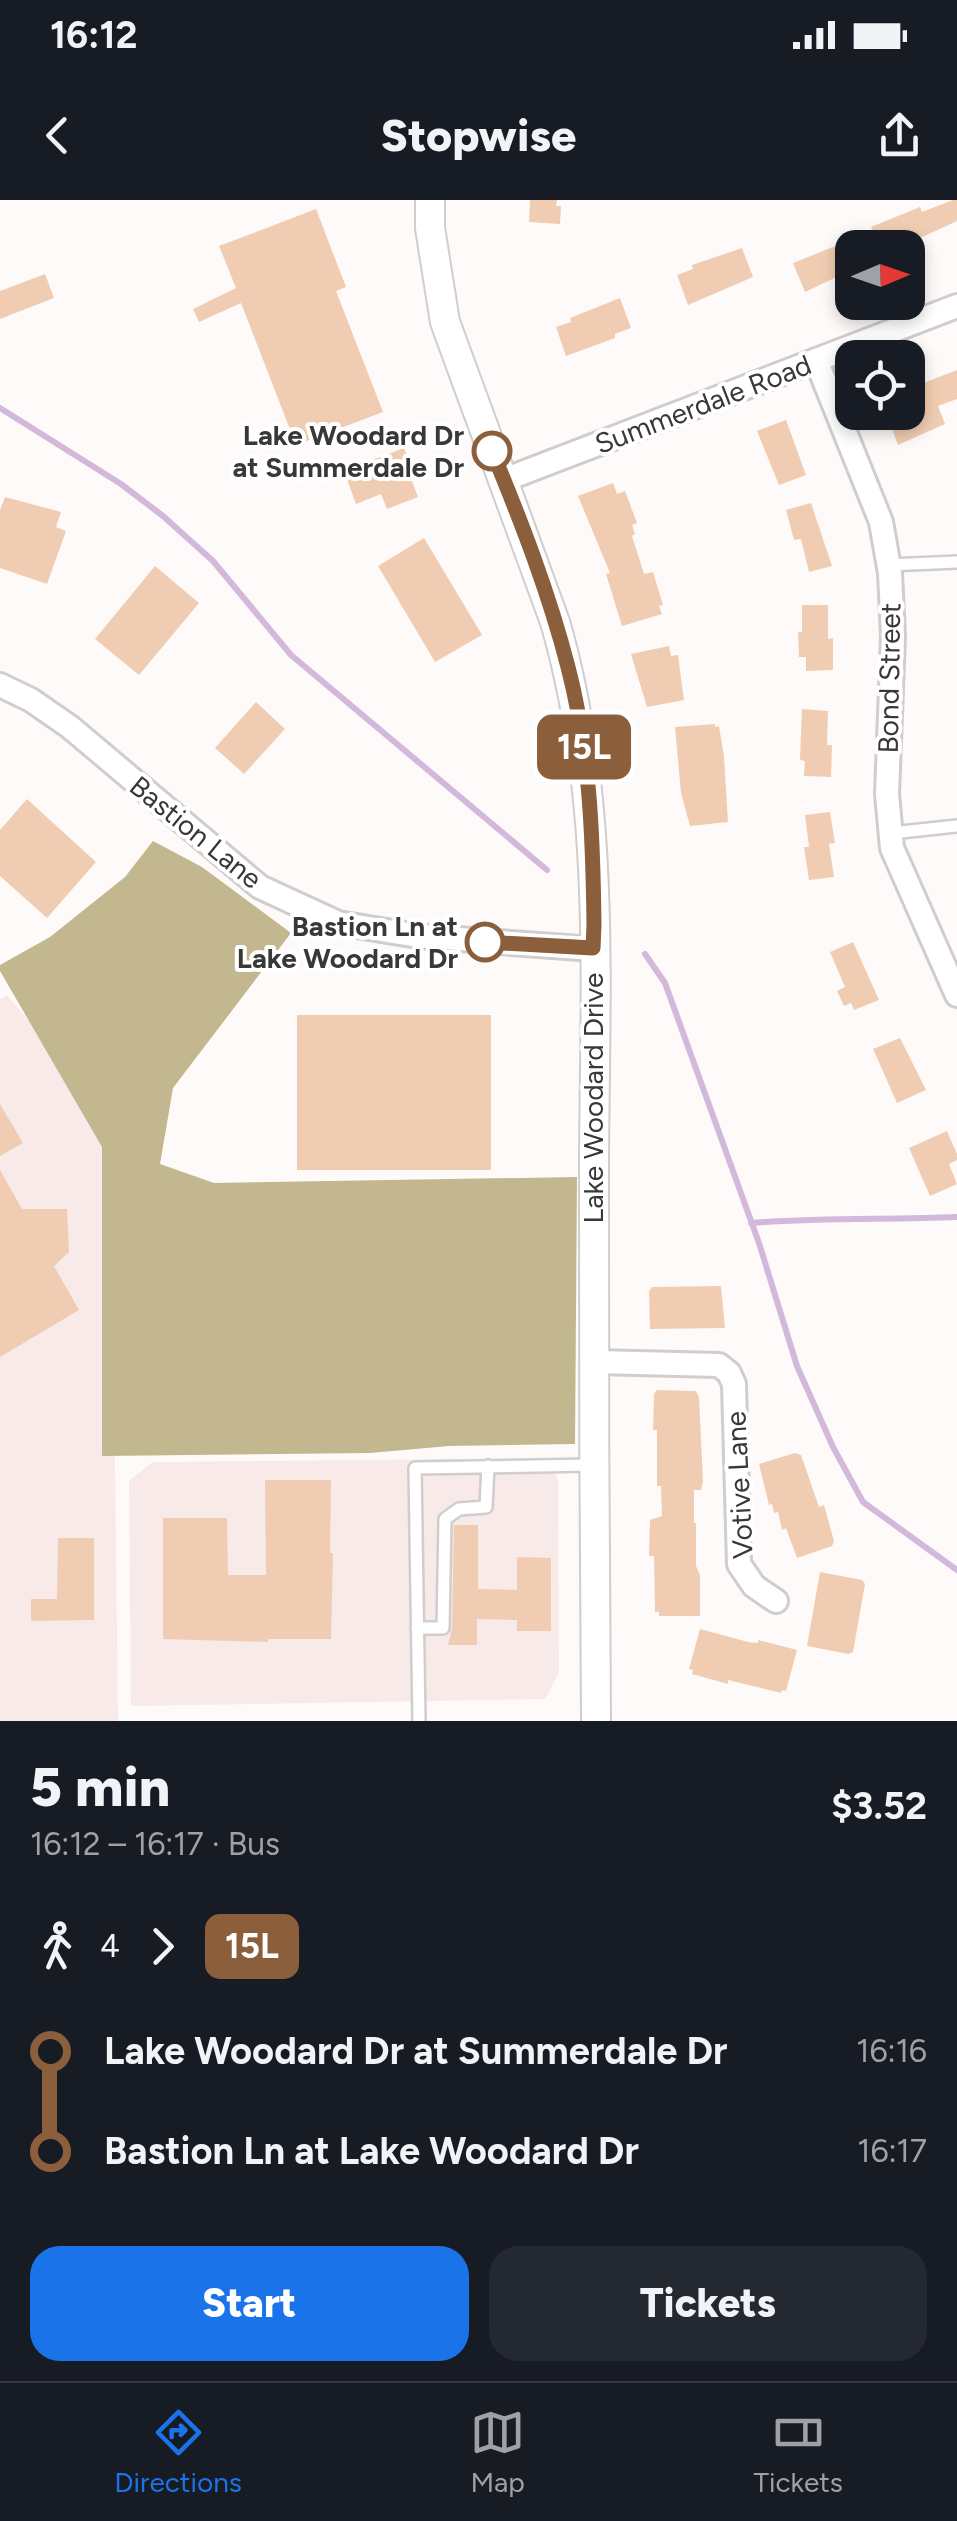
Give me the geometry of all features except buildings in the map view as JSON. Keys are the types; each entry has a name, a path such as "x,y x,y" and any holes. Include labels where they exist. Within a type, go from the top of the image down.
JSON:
{"street":[{"name":"Lake Woodard Drive","path":"430,200 430,228 445,322 555,622 580,722 592,826 596,1721"},
{"name":"Summerdale Road","path":"504,480 957,306"},
{"name":"Bond Street","path":"816,360 881,522 888,566 894,636 887,794 892,848 957,995"},
{"name":"Bastion Lane","path":"0,685 31,700 70,727 260,887 288,902 338,923 418,936 593,948"},
{"name":"Votive Lane","path":"595,1362 707,1364 729,1373 734,1384 738,1564 754,1586 776,1601"}],"lane":[{"path":"888,566 957,562"},
{"path":"891,832 957,826"},
{"path":"419,1721 414,1468 595,1465"},
{"path":"417,1628 443,1628 445,1519 459,1510 486,1507 488,1466"},
{"path":"416,1540 442,1541"}],"shaded area":[{"path":"153,841 202,867 291,933 173,1088 160,1164 214,1183 577,1177 575,1444 449,1446 370,1453 102,1456 102,1147 0,965 50,937 125,877"},
{"path":"7,995 111,1118 118,1721 0,1721 0,999"},
{"path":"548,1458 558,1480 559,1673 545,1699 131,1706 129,1481 153,1462"}],"waterway":[{"path":"0,408 121,484 163,516 213,561 291,655 547,870"},
{"path":"645,954 665,983 759,1243 797,1366 833,1447 863,1502 957,1570"},
{"path":"751,1223 957,1217"}],"bus line":[{"name":"15L","path":"485,942 593,948 594,925 588,774 569,669 540,576 492,451"}],"place":[{"name":"Lake Woodard Dr at Summerdale Dr","path":"492,451"},
{"name":"Bastion Ln at Lake Woodard Dr","path":"485,942"}]}
